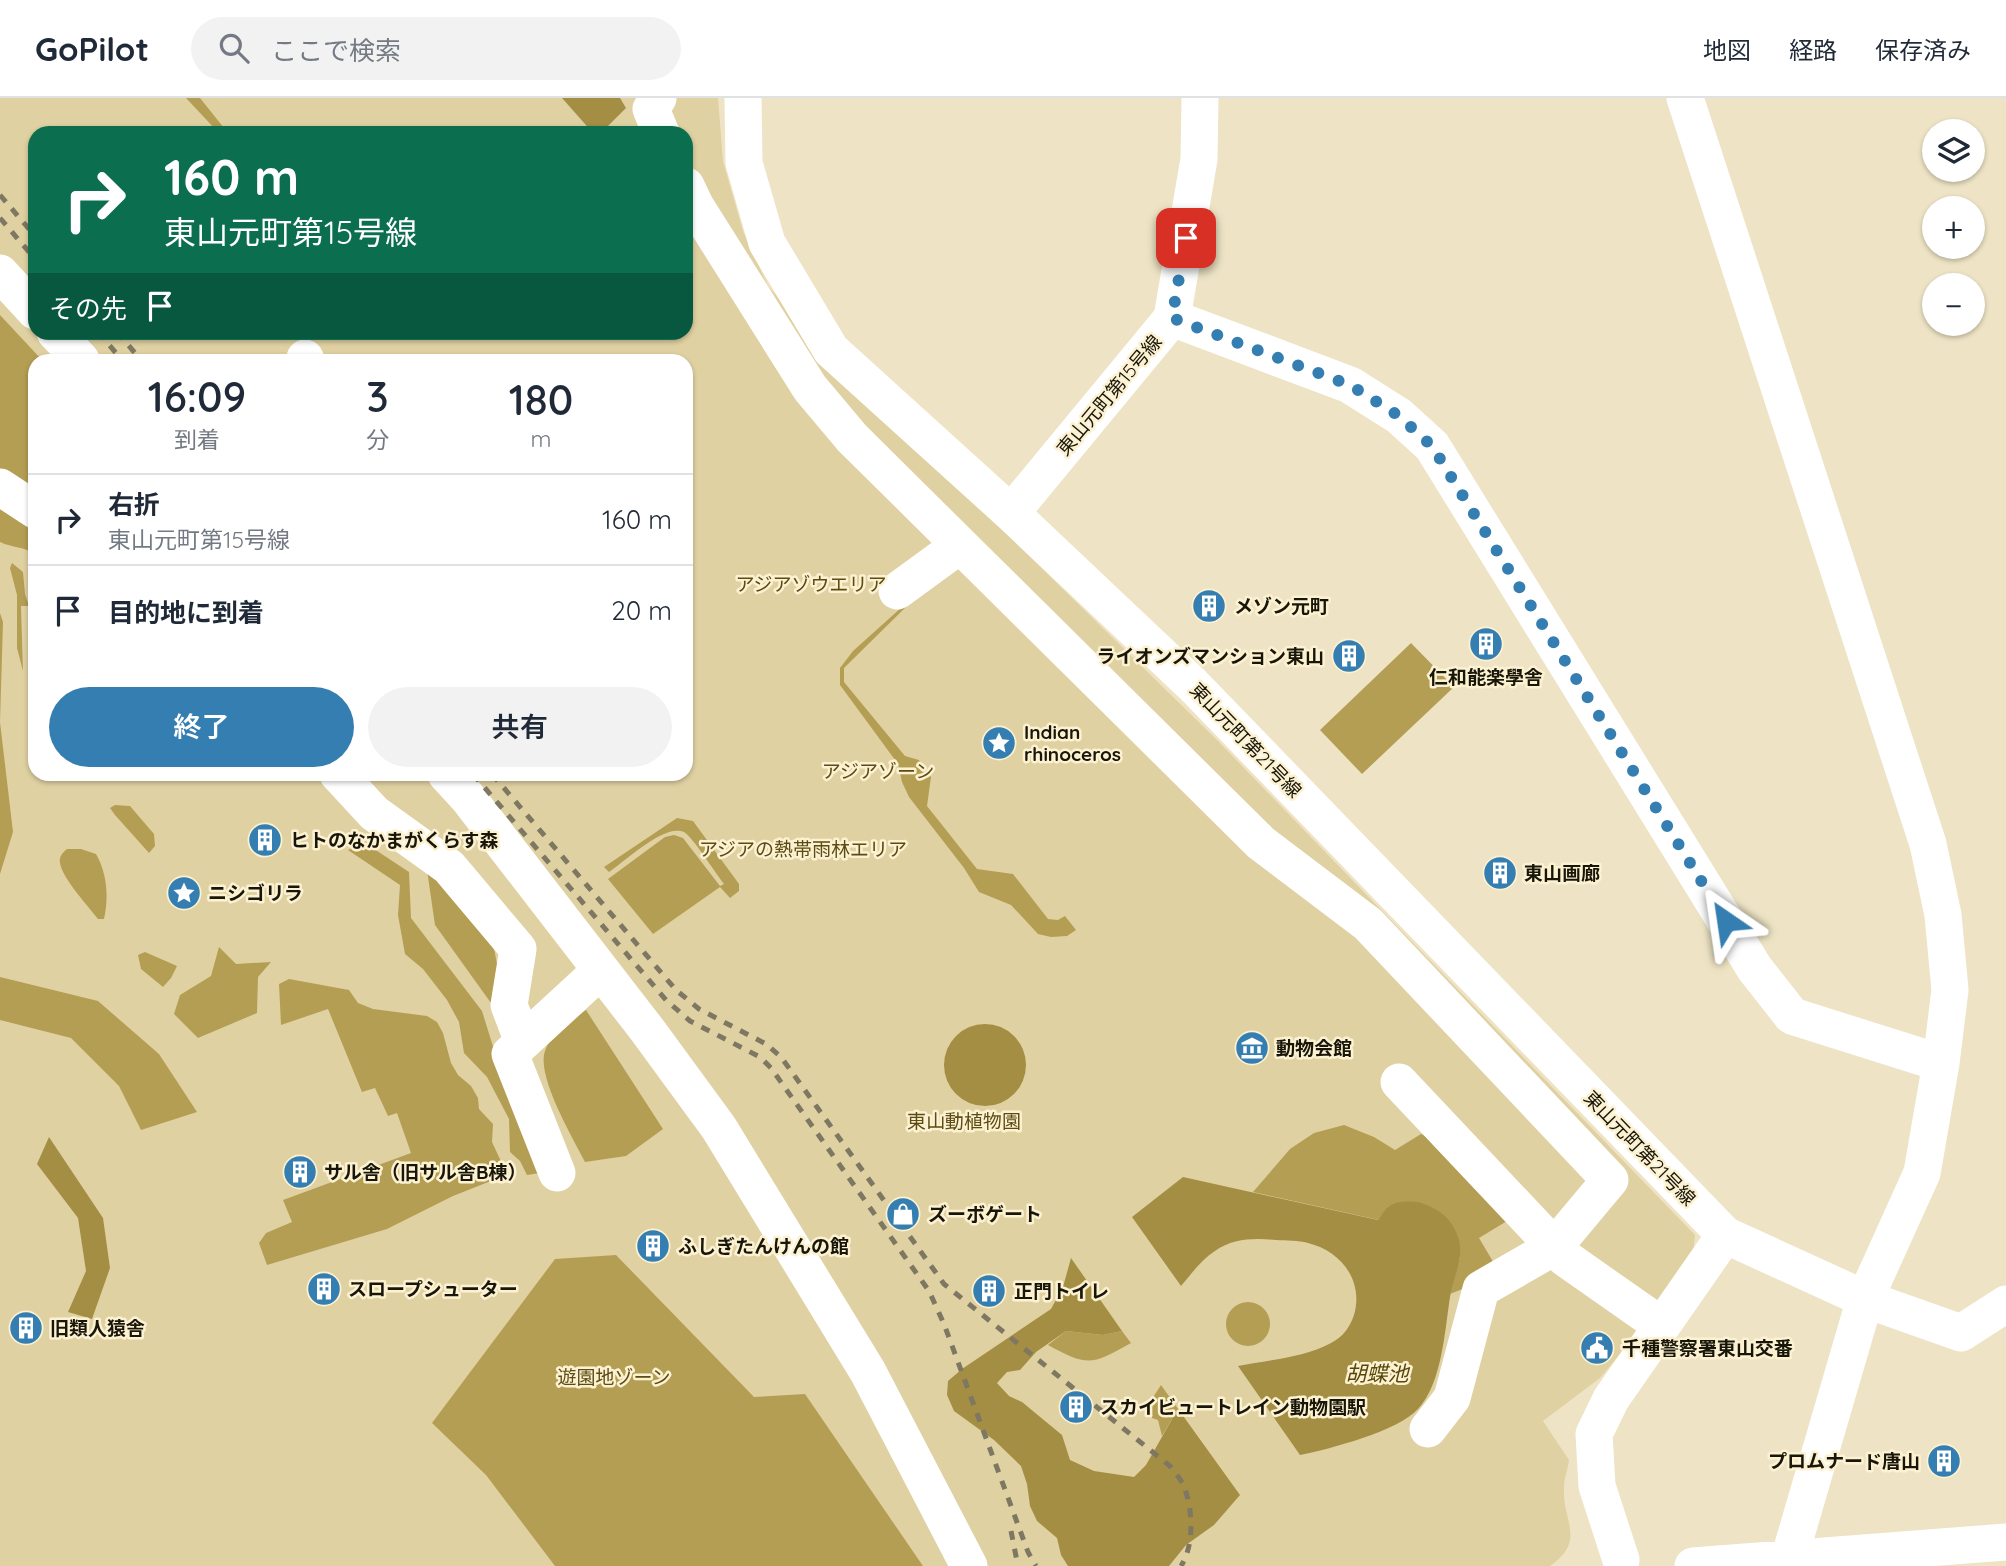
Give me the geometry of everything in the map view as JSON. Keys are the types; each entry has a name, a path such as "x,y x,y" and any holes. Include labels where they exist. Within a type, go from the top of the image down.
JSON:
{"street":[{"name":"東山元町第21号線","path":"743,98 744,163 767,243 831,350 1011,513 1193,685 1725,1235 1865,1299 1961,1333 2006,1304"},
{"name":"東山元町第15号線","path":"1011,513 1172,318 1199,159 1200,98"},
{"path":"1685,98 1928,845 1943,915 1950,990 1941,1063 1922,1173 1865,1299 1789,1562"},
{"path":"693,201 810,388 852,438 1261,843 1368,925 1610,1180 1554,1247 1481,1289 1452,1398 1428,1429"},
{"path":"0,273 28,303"},
{"path":"1172,318 1350,385 1399,416 1432,446 1755,969 1792,1016 1941,1063"},
{"path":"62,340 75,354"},
{"path":"0,487 28,505"},
{"path":"897,591 960,545"},
{"path":"344,781 374,813 449,867 518,949 509,1005 523,1042"},
{"path":"452,781 648,1031 726,1140 868,1372 970,1566"},
{"path":"557,1173 510,1054 601,970"},
{"path":"1399,1082 1565,1258 1662,1326"},
{"path":"1625,1564 1597,1486 1594,1434 1611,1399 1725,1235"},
{"path":"1693,1566 1789,1562 2006,1542"}],"green space":[{"name":"東山動植物園","path":"0,98 718,98 723,161 743,231 768,286 858,388 1218,741 1695,1235 1693,1255 1631,1341 1600,1378 1543,1421 1569,1460 1564,1499 1570,1539 1568,1548 1550,1566 0,1566"},
{"path":"186,98 200,98 222,126 212,126"},
{"path":"0,315 36,354 28,354 28,490 0,474"},
{"path":"0,504 28,520 28,551 0,542"},
{"path":"12,563 23,572 28,603 28,606 21,606 23,671 17,648 17,595 10,568"},
{"path":"909,604 844,668 844,682 905,756 919,760 931,777 927,806 977,869 1013,874 1048,919 1058,920 1065,916 1076,930 1067,936 1038,934 1011,905 979,892 964,868 909,797 898,764 840,685 840,668 853,651 902,607"},
{"path":"0,613 3,622 0,722"},
{"path":"1411,643 1454,687 1362,774 1320,730"},
{"path":"0,722 13,832 0,874"},
{"path":"115,805 130,806 154,834 155,846 149,853 110,808"},
{"path":"677,818 693,821 739,884 739,891 730,898 720,887 653,934 608,879 665,837 674,835 683,838 720,886 724,884 698,848 688,835 676,831 656,838 609,872 604,867"},
{"path":"365,843 409,872 411,918 482,1011 500,1069 540,1173 527,1175 520,1161 510,1152 509,1119 487,1077 464,1053 459,1022 447,1000 423,969 405,954 398,915 400,885 348,850"},
{"path":"67,849 81,849 96,854 106,885 104,919 98,919 62,869 61,855"},
{"path":"427,870 490,928 504,1000 496,1010 435,925"},
{"path":"219,947 236,964 271,962 258,977 257,1013 198,1038 174,1014 180,995 211,976"},
{"path":"145,952 177,966 163,987 141,969 138,955"},
{"path":"0,977 98,1001 159,1054 197,1112 141,1130 119,1086 71,1038 0,1020"},
{"path":"289,979 349,990 358,1003 373,1009 427,1016 437,1022 443,1033 451,1063 458,1075 471,1086 478,1098 479,1109 493,1124 492,1142 505,1170 501,1177 453,1196 387,1229 267,1265 259,1243 266,1233 292,1222 283,1200 411,1153 397,1113 388,1116 375,1088 362,1092 328,1009 281,1025 279,984"},
{"path":"586,1010 663,1129 626,1156 585,1162 557,1107 544,1062 545,1051 552,1038"},
{"path":"1344,1125 1374,1137 1395,1150 1421,1134 1447,1146 1507,1221 1479,1238 1495,1265 1480,1282 1450,1294 1460,1257 1389,1206 1379,1220 1253,1192 1290,1149 1314,1133"},
{"name":"遊園地ゾーン","path":"616,1255 754,1397 805,1394 923,1566 555,1566 486,1475 432,1423 555,1259"},
{"path":"1248,1302 1257,1303 1264,1308 1269,1315 1269,1333 1264,1340 1257,1345 1248,1346 1239,1345 1232,1340 1227,1333 1226,1324 1227,1315 1232,1308 1239,1303"},
{"path":"1066,1331 1103,1335 1122,1331 1131,1343 1107,1356 1082,1360 1048,1345"},
{"path":"1161,1385 1181,1413 1175,1414 1162,1436 1158,1420 1152,1418 1152,1399"}],"water":[{"path":"562,98 620,98 626,108 608,126 587,126"},
{"path":"985,1024 1001,1027 1014,1036 1023,1049 1026,1065 1023,1081 1014,1094 1001,1103 985,1106 969,1103 956,1094 947,1081 944,1065 947,1049 956,1036 969,1027"},
{"path":"49,1137 103,1218 110,1268 92,1319 68,1312 86,1271 78,1218 37,1164"},
{"name":"胡蝶池","path":"1183,1177 1378,1220 1388,1207 1405,1202 1424,1204 1446,1217 1459,1240 1459,1261 1437,1371 1426,1398 1418,1409 1380,1432 1300,1455 1238,1366 1309,1352 1339,1338 1354,1315 1356,1291 1353,1279 1340,1260 1320,1247 1300,1241 1252,1239 1237,1241 1215,1251 1181,1286 1132,1217"},
{"path":"1071,1258 1122,1331 1103,1335 1066,1331 1036,1352 1020,1370 1007,1372 997,1383 1009,1396 1022,1402 1062,1435 1070,1460 1094,1471 1134,1477 1146,1465 1175,1414 1181,1413 1240,1495 1214,1525 1186,1545 1169,1566 1068,1566 1061,1555 1057,1538 1037,1521 1030,1506 1021,1466 994,1440 954,1411 947,1395 948,1381 962,1369 1051,1309 1063,1287"}],"railway":[{"path":"0,195 28,228"},
{"path":"0,218 28,251"},
{"path":"105,340 117,354"},
{"path":"124,340 136,354"},
{"path":"479,781 666,1000 690,1021 760,1057 771,1068 929,1291 944,1324 1028,1552 1036,1566"},
{"path":"498,781 676,990 699,1009 766,1044 781,1057 944,1284 1170,1466 1183,1484 1189,1504 1189,1547 1181,1566"},
{"path":"1011,1531 1018,1566"}],"place":[{"name":"メゾン元町","path":"1209,606"},
{"name":"仁和能楽學舎","path":"1486,644"},
{"name":"ライオンズマンション東山","path":"1349,656"},
{"name":"Indian rhinoceros","path":"999,743"},
{"name":"ヒトのなかまがくらす森","path":"265,840"},
{"name":"東山画廊","path":"1500,873"},
{"name":"ニシゴリラ","path":"184,893"},
{"name":"動物会館","path":"1252,1048"},
{"name":"サル舎（旧サル舎B棟）","path":"300,1172"},
{"name":"ズーボゲート","path":"903,1214"},
{"name":"ふしぎたんけんの館","path":"653,1246"},
{"name":"スロープシューター","path":"324,1289"},
{"name":"正門トイレ","path":"989,1291"},
{"name":"旧類人猿舎","path":"26,1328"},
{"name":"千種警察署東山交番","path":"1597,1348"},
{"name":"スカイビュートレイン動物園駅","path":"1076,1407"},
{"name":"プロムナード唐山","path":"1944,1461"}],"route":[{"path":"1186,238 1172,318 1350,385 1399,416 1432,446 1726,921"}],"park label":[{"name":"アジアゾウエリア","path":"811,584"},
{"name":"アジアゾーン","path":"878,771"},
{"name":"アジアの熱帯雨林エリア","path":"803,849"}]}
